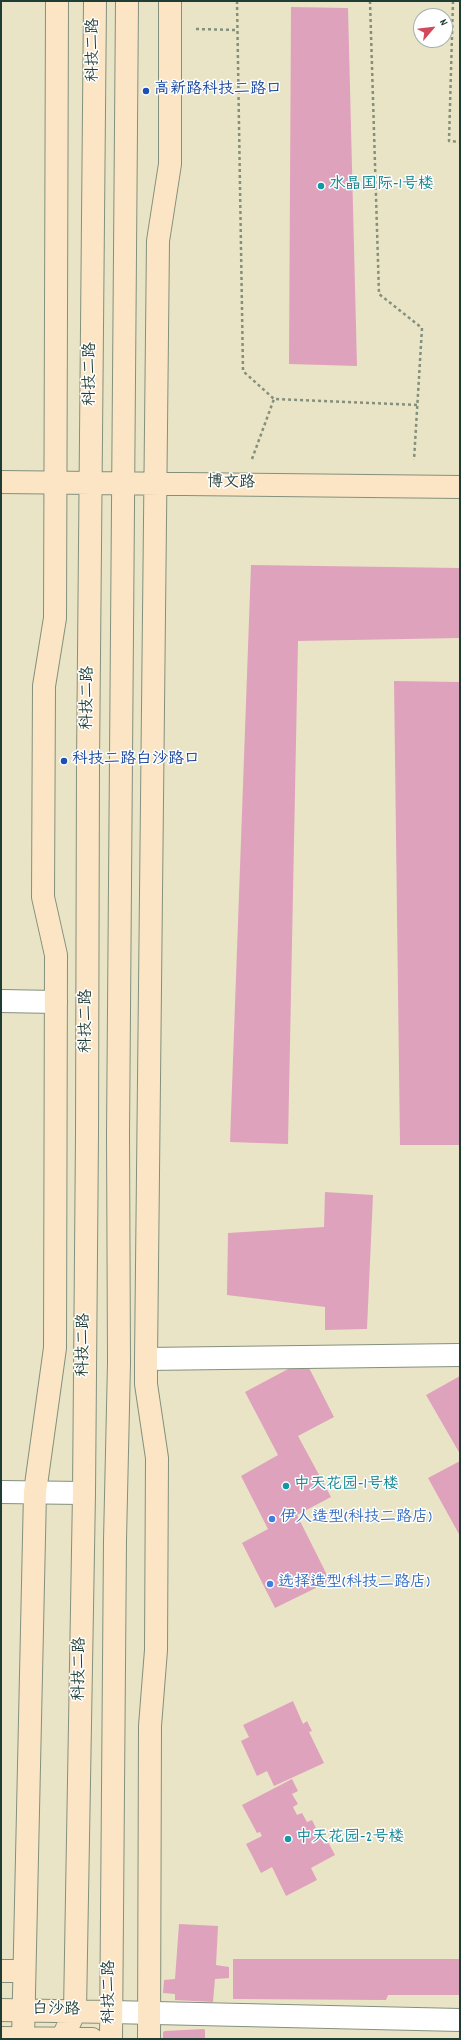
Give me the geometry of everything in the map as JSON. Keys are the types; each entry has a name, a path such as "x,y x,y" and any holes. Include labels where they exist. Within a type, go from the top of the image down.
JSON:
{"street":[{"path":"23,2038 34,1492 55,1348 56,955 43,897 44,686 55,618 57,1"},
{"name":"科技二路","path":"62,2038 74,2012 84,1493 88,1134 88,762 92,483 95,1"},
{"name":"科技二路","path":"111,2039 115,1540 119,1364 127,1"},
{"path":"149,2039 150,1726 156,1650 157,1458 146,1384 146,1359 158,241 170,164 170,1"},
{"name":"博文路","path":"1,482 123,482 460,487"},
{"path":"1,1002 56,1002"},
{"path":"146,1359 460,1355"},
{"path":"1,1492 84,1493"},
{"path":"1,1971 24,1971"},
{"name":"白沙路","path":"1,2010 111,2012"},
{"path":"111,2012 460,2020"},
{"name":"白沙路","path":"1,2038 92,2039"}],"path":[{"path":"237,1 243,371 274,399 417,405"},
{"path":"370,1 379,294 422,328 412,486"},
{"path":"453,1 449,141 460,142"},
{"path":"170,29 237,30"},
{"path":"243,484 274,399"}],"building":[{"name":"水晶国际-1号楼","path":"291,7 348,8 357,366 289,364"},
{"path":"251,565 460,568 460,638 298,641 288,1144 230,1142"},
{"path":"394,681 460,682 460,1145 400,1145"},
{"path":"325,1192 373,1195 367,1329 325,1330 325,1307 227,1295 228,1233 324,1227"},
{"name":"中天花园-1号楼","path":"305,1360 334,1417 298,1436 331,1497 297,1515 330,1581 275,1608 242,1543 268,1529 241,1476 278,1455 245,1392"},
{"path":"460,1376 460,1454 426,1395"},
{"path":"460,1461 460,1536 428,1478"},
{"path":"293,1701 303,1724 307,1721 312,1731 309,1732 324,1763 274,1786 267,1771 257,1776 241,1741 249,1737 243,1725"},
{"name":"中天花园-2号楼","path":"292,1779 298,1791 292,1794 298,1804 293,1807 297,1815 302,1813 307,1822 312,1820 324,1844 328,1842 335,1855 311,1868 317,1880 286,1896 272,1867 261,1873 246,1844 262,1836 260,1832 257,1833 242,1805"},
{"path":"179,1924 218,1926 216,1965 229,1967 229,1978 215,1979 213,2002 175,2000 175,1994 163,1993 164,1980 175,1979"},
{"path":"233,1959 460,1959 460,1995 388,1995 386,2000 233,1999"},
{"path":"204,2029 205,2039 163,2039 163,2032 165,2031"}],"place":[{"name":"高新路科技二路口","path":"146,91"},
{"name":"水晶国际-1号楼","path":"321,186"},
{"name":"科技二路白沙路口","path":"64,761"},
{"name":"中天花园-1号楼","path":"286,1486"},
{"name":"伊人造型(科技二路店)","path":"272,1519"},
{"name":"选择造型(科技二路店)","path":"270,1584"},
{"name":"中天花园-2号楼","path":"288,1839"}]}
